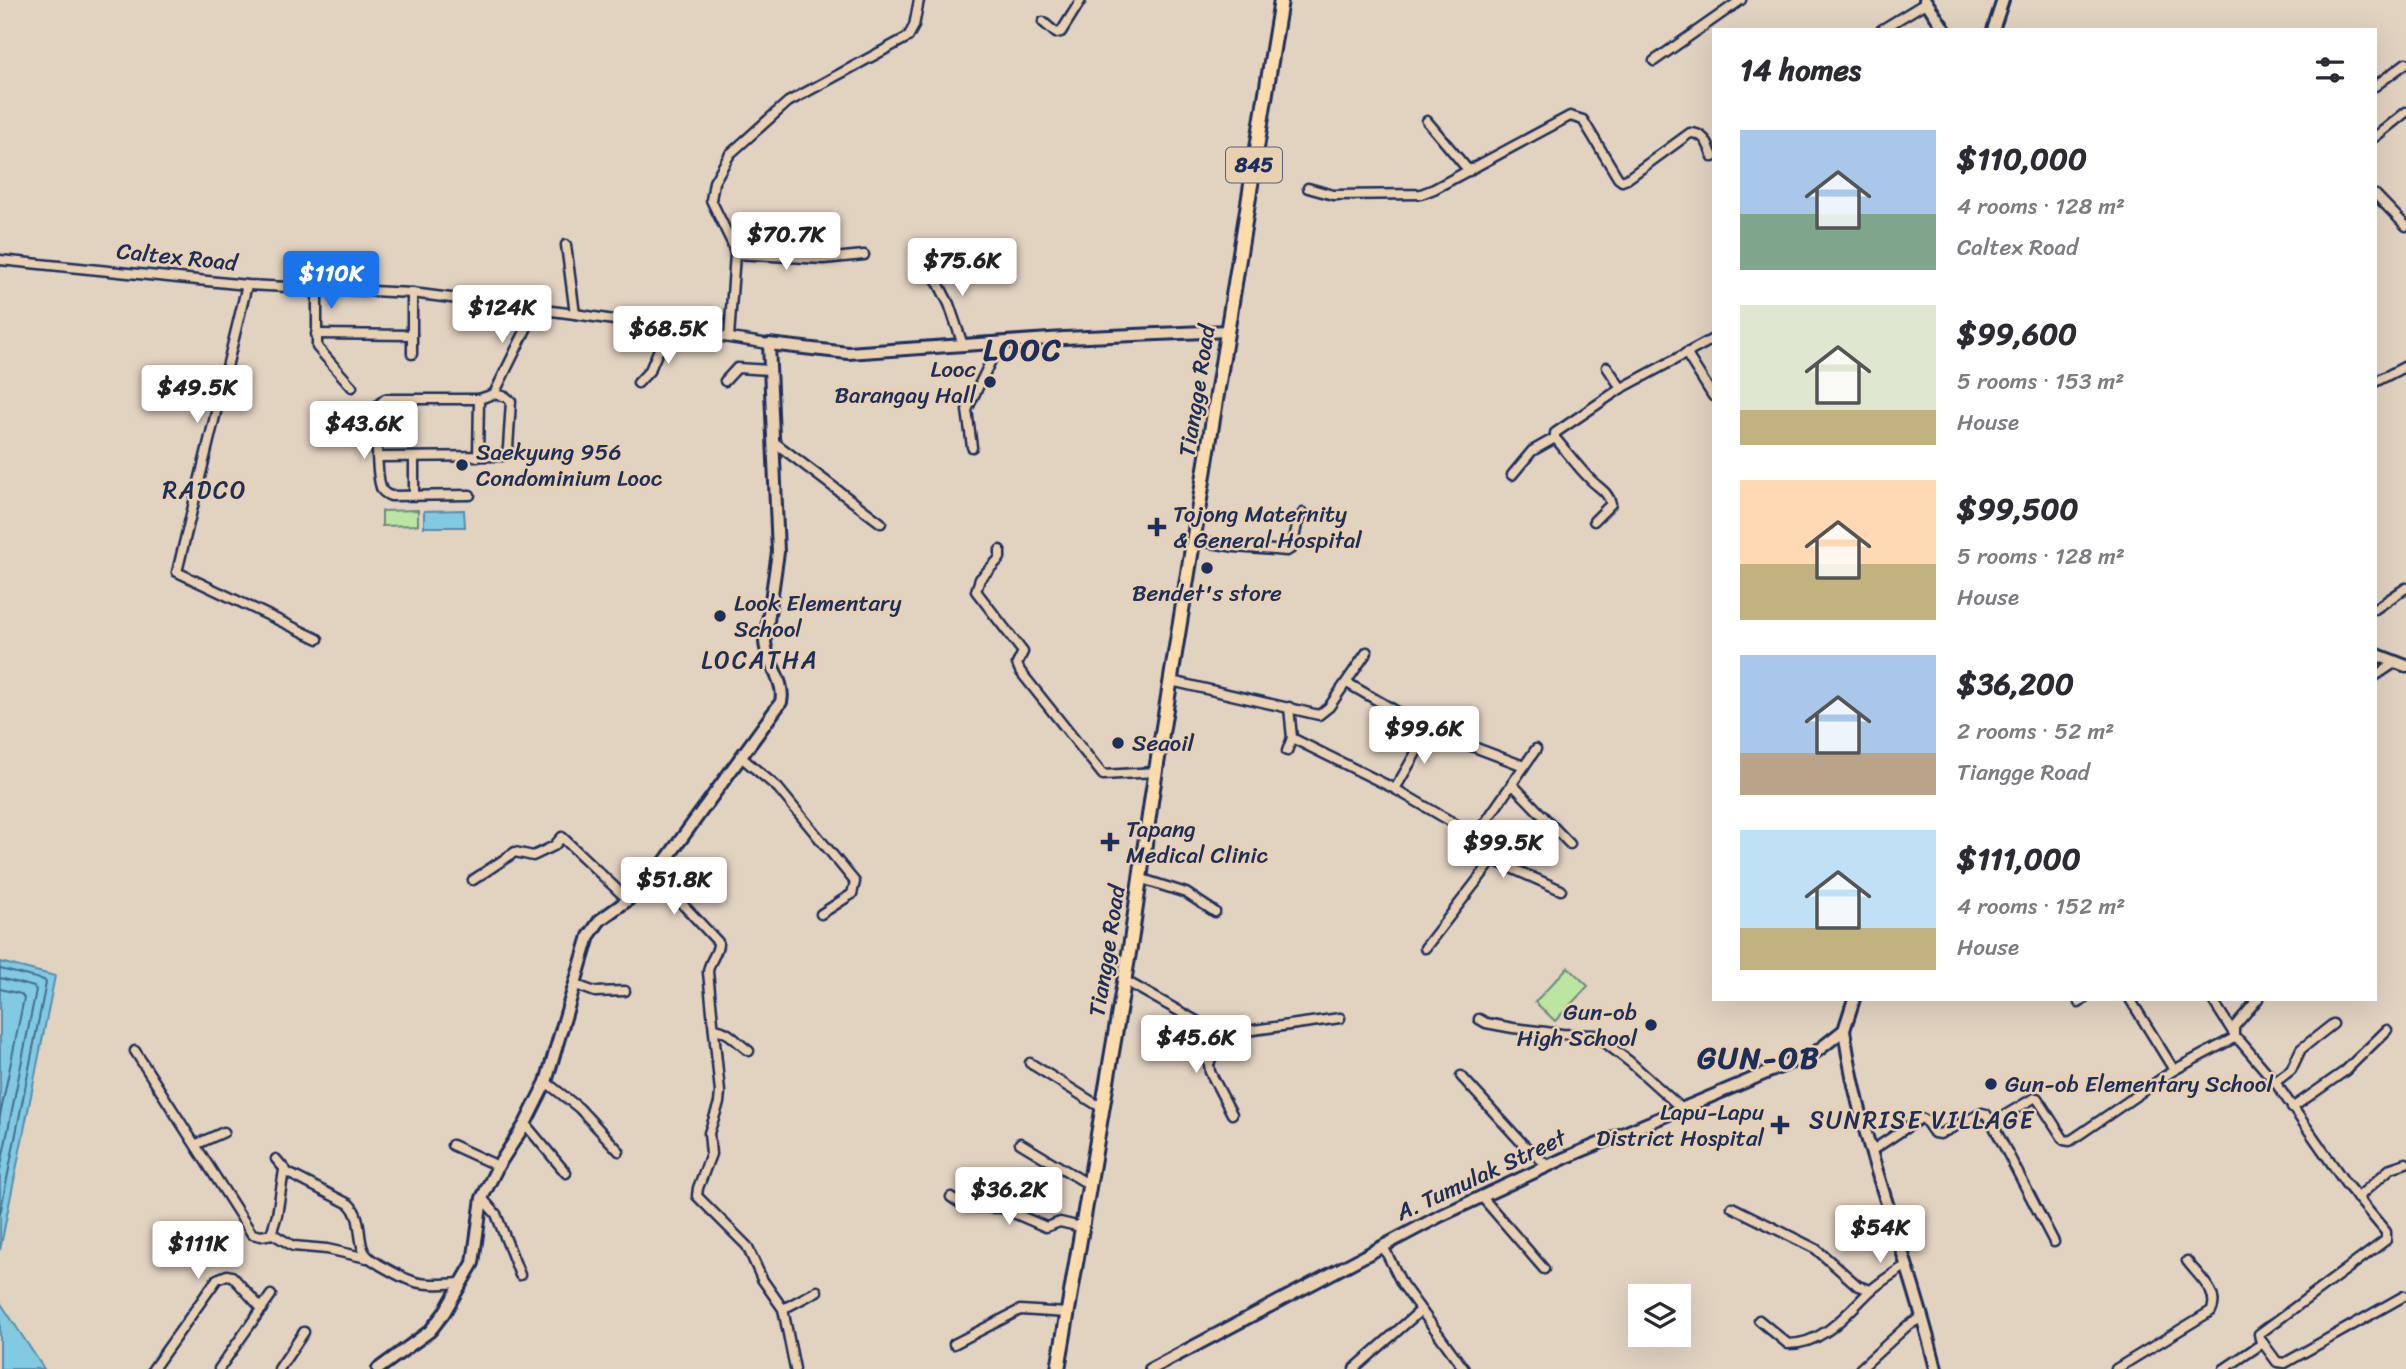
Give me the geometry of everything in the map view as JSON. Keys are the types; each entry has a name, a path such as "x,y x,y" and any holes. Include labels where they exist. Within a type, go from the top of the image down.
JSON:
{"main road":[{"name":"Tiangge Road","path":"1058,1369 1124,980 1280,0"}],"street":[{"path":"729,337 735,254 711,200 714,182 730,154 788,102 908,37 914,26 919,0"},
{"path":"1043,22 1056,33 1061,33 1081,0"},
{"path":"1654,61 1741,0"},
{"path":"1994,28 2003,0"},
{"path":"1884,28 1926,1 1944,28"},
{"path":"2377,85 2406,63"},
{"path":"2377,135 2406,112"},
{"path":"1308,188 1333,195 1407,195 1434,189 1570,116 1583,120 1622,181 1690,134 1698,134 1704,138 1712,155"},
{"path":"1427,121 1469,171"},
{"path":"2377,196 2406,226"},
{"path":"566,245 575,314"},
{"path":"735,254 823,258 864,255"},
{"name":"Caltex Road","path":"0,260 247,285 412,293 848,353 1000,342 1228,331"},
{"path":"932,271 949,304 962,345"},
{"path":"247,285 177,572 318,639"},
{"path":"317,289 318,351 352,387"},
{"path":"412,293 412,354"},
{"path":"494,394 536,309"},
{"path":"638,383 650,370 668,328"},
{"path":"316,334 412,335"},
{"path":"1594,521 1611,504 1610,500 1555,438 1555,433 1621,388 1712,340"},
{"path":"972,447 967,410 1000,342"},
{"path":"378,1369 430,1331 444,1313 473,1263 482,1198 546,1082 594,926 628,900 654,875 692,827 781,702 783,690 765,654 778,552 769,344"},
{"path":"1686,353 1712,394"},
{"path":"2377,381 2406,366"},
{"path":"1608,367 1621,388"},
{"path":"724,381 737,368 770,370"},
{"path":"377,457 502,456 506,454 511,401 506,397 494,394 479,399 385,398 377,406 377,457 382,490 391,496 470,495"},
{"path":"478,457 479,399"},
{"path":"1512,475 1532,451 1555,438"},
{"path":"774,442 881,523"},
{"path":"414,457 414,495"},
{"path":"1194,540 1235,547 1287,551 1292,548 1297,525 1303,513"},
{"path":"1000,550 1000,558 980,579 976,591 1023,652 1017,664 1020,671 1101,773 1156,772"},
{"path":"2377,609 2406,588"},
{"path":"1171,681 1323,714 1367,652"},
{"path":"2377,655 2401,664"},
{"path":"2377,675 2401,664"},
{"path":"1347,683 1429,730 1524,766"},
{"path":"1287,751 1292,738 1289,708"},
{"path":"1395,789 1429,730"},
{"path":"1292,738 1395,789 1476,835 1493,860 1561,890"},
{"path":"1476,835 1536,749"},
{"path":"741,757 778,788 855,882 852,894 821,914"},
{"path":"1511,784 1570,844"},
{"path":"473,880 515,852 533,856 555,846 562,838 628,900"},
{"path":"1425,948 1493,860"},
{"path":"654,875 718,942 709,962 708,972 719,1103 709,1133 711,1154 697,1196 747,1246 762,1279 783,1309 795,1369"},
{"path":"1139,878 1186,893 1216,912"},
{"path":"1124,980 1216,1032 1340,1018"},
{"path":"576,985 595,992 625,991"},
{"path":"1853,1001 1844,1030 1871,1151 1923,1317 1936,1369"},
{"path":"2131,1001 2174,1070"},
{"path":"2213,1001 2233,1035 2275,1082 2357,1198 2386,1232 2386,1240 2259,1334 2263,1343 2277,1362 2285,1363 2404,1296"},
{"path":"1992,1123 2037,1098 2064,1140 2070,1141 2174,1070 2233,1035 2241,1016 2256,1001"},
{"path":"1479,1019 1513,1028 1595,1035 1681,1108"},
{"path":"2275,1082 2291,1070 2301,1049 2333,1024"},
{"path":"714,1029 730,1034 749,1051"},
{"name":"A. Tumulak Street","path":"1151,1369 1481,1196 1816,1052 1844,1030"},
{"path":"2292,1108 2345,1071 2387,1030"},
{"path":"1222,1033 1209,1064 1210,1072 1232,1114"},
{"path":"135,1051 197,1144 248,1230 256,1235 271,1234 293,1246 327,1249 367,1258 414,1283 460,1283"},
{"path":"1030,1063 1101,1108"},
{"path":"1461,1076 1522,1143 1548,1166"},
{"path":"546,1082 579,1108 619,1151"},
{"path":"1871,1151 1921,1118 1937,1134 1982,1113 1986,1114 2054,1242"},
{"path":"525,1124 566,1173"},
{"path":"197,1144 224,1132"},
{"path":"1020,1143 1088,1184"},
{"path":"452,1145 498,1166"},
{"path":"276,1159 284,1170 349,1204 356,1211 362,1246 367,1258"},
{"path":"2357,1198 2391,1168 2406,1163"},
{"path":"271,1234 284,1170"},
{"path":"1481,1196 1544,1269"},
{"path":"951,1197 966,1208 1002,1208 1046,1227 1060,1222 1081,1227"},
{"path":"482,1198 496,1214 520,1275"},
{"path":"1732,1207 1816,1249 1858,1286 1871,1290"},
{"path":"1383,1246 1402,1284 1464,1369"},
{"path":"2116,1369 2211,1311 2216,1304 2214,1296 2187,1261"},
{"path":"1759,1320 1788,1345 1808,1342 1847,1316 1871,1290 1907,1265"},
{"path":"153,1369 217,1279 232,1276 262,1309"},
{"path":"783,1309 817,1291"},
{"path":"219,1369 271,1295"},
{"path":"954,1344 1020,1310 1068,1314"},
{"path":"1353,1369 1420,1311"},
{"path":"1860,1369 1907,1326 1923,1317"},
{"path":"279,1369 304,1332"},
{"path":"2224,1369 2263,1343"}],"green space":[{"path":"418,510 418,525 382,526 382,511"},
{"path":"1568,967 1588,986 1555,1021 1535,1002"}],"water":[{"path":"464,510 465,527 424,527 424,511"},
{"path":"0,962 55,976 0,1250"},
{"path":"0,1302 44,1369 0,1369"}],"place":[{"name":"Looc Barangay Hall","path":"990,382"},
{"name":"Saekyung 956 Condominium Looc","path":"462,465"},
{"name":"Tojong Maternity & General Hospital","path":"1157,527"},
{"name":"Bendet's store","path":"1207,568"},
{"name":"Look Elementary School","path":"720,616"},
{"name":"Seaoil","path":"1118,743"},
{"name":"Tapang Medical Clinic","path":"1110,842"},
{"name":"Gun-ob High School","path":"1651,1025"},
{"name":"Gun-ob Elementary School","path":"1991,1084"},
{"name":"Lapu-Lapu District Hospital","path":"1780,1125"}],"district":[{"name":"LOOC","path":"1023,350"},
{"name":"RADCO","path":"205,490"},
{"name":"LOCATHA","path":"760,660"},
{"name":"GUN-OB","path":"1759,1058"},
{"name":"SUNRISE VILLAGE","path":"1922,1120"}]}
